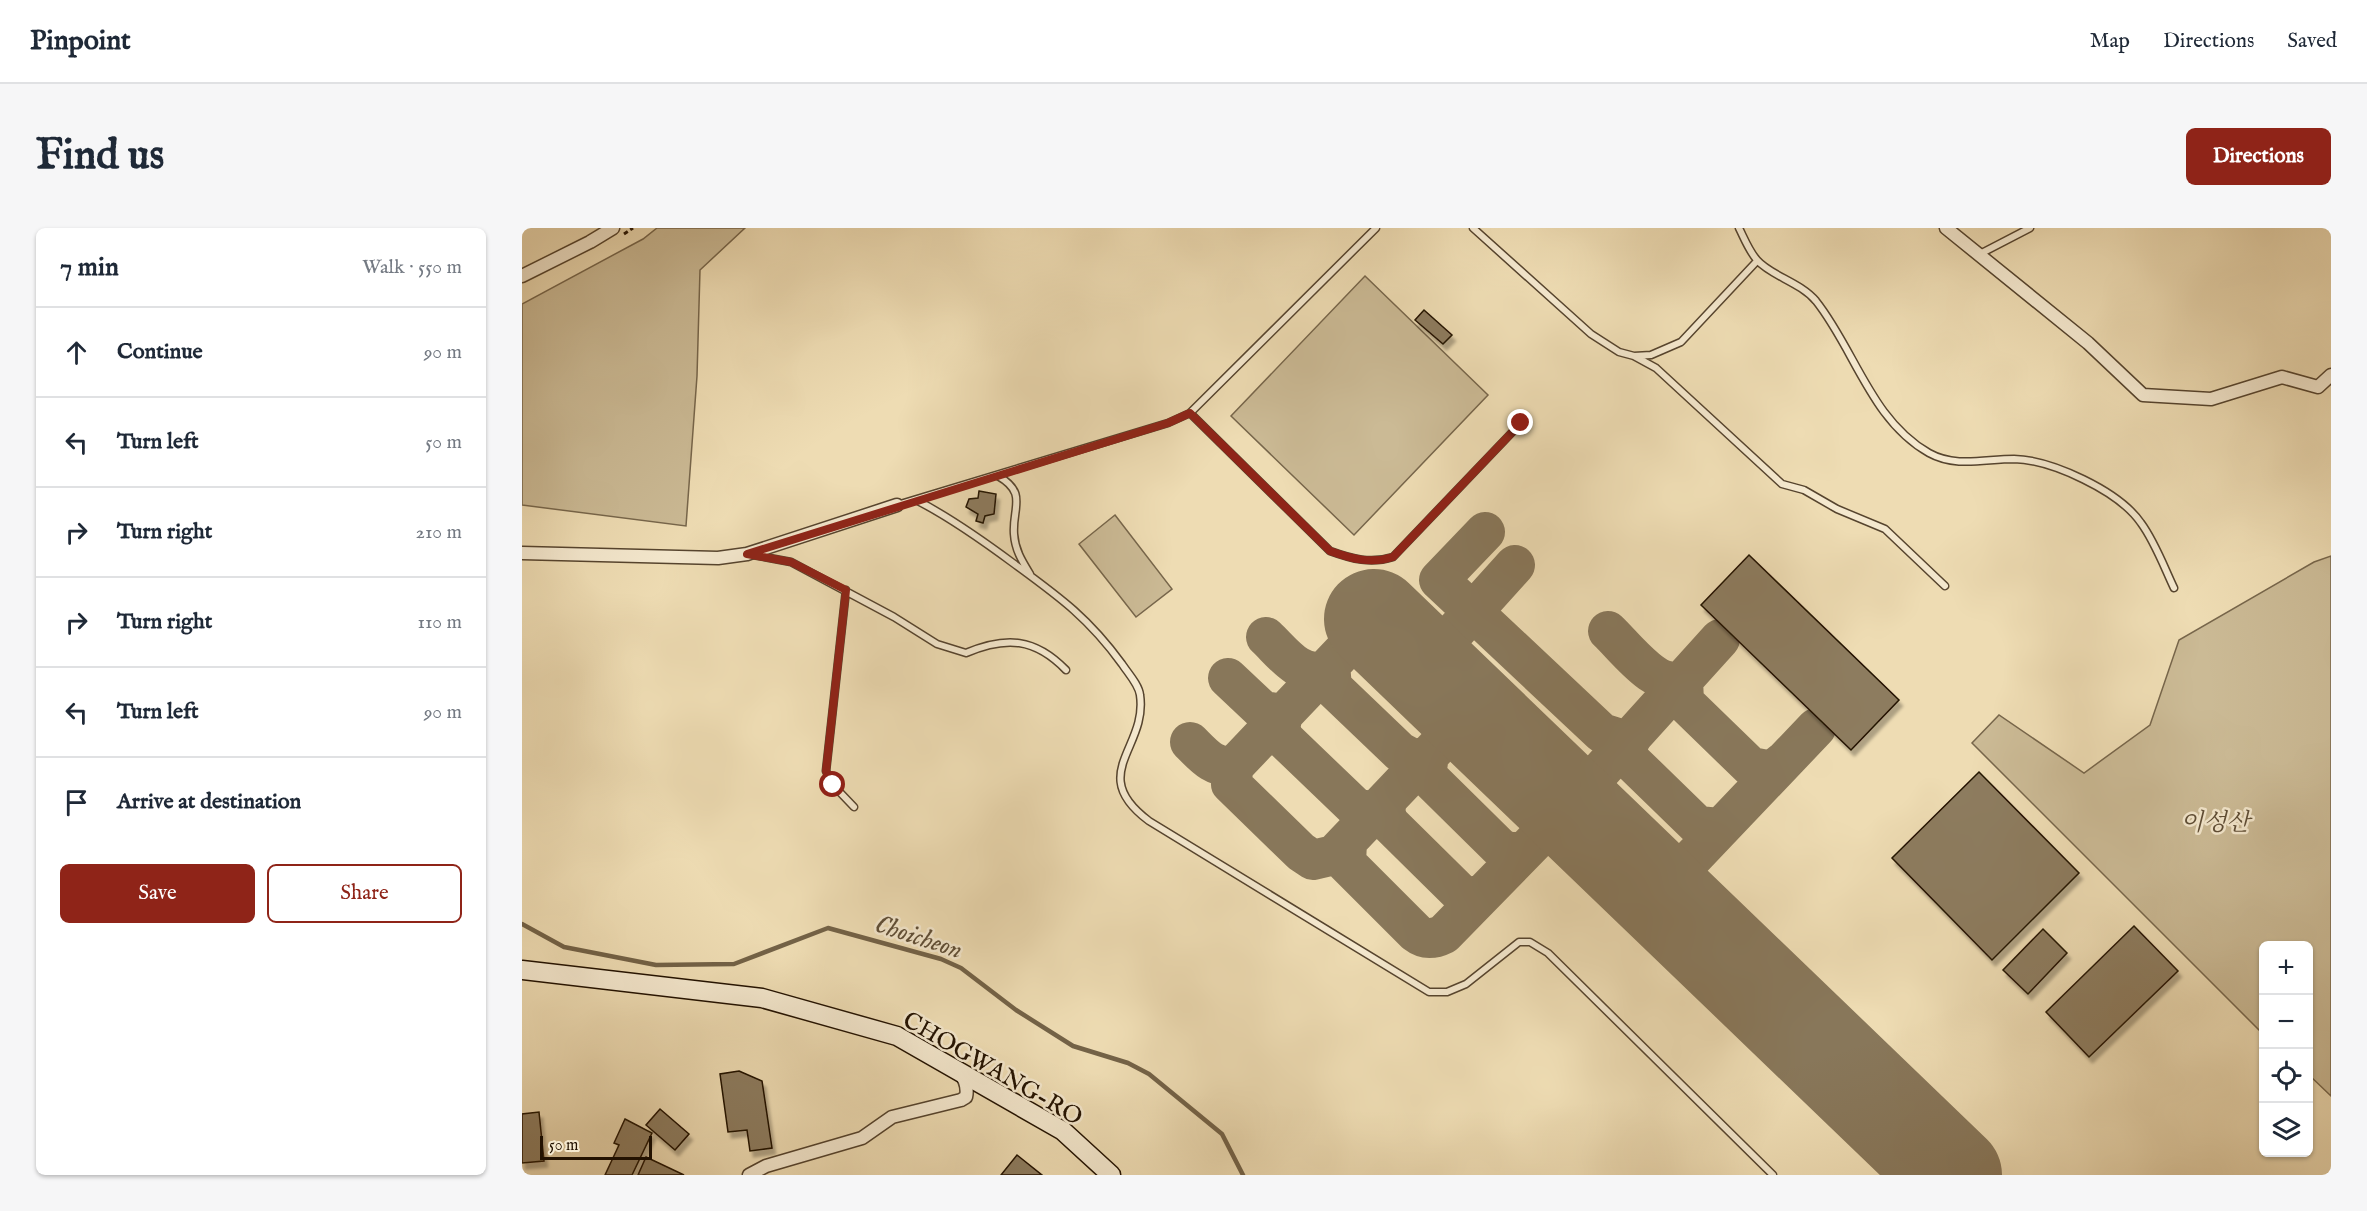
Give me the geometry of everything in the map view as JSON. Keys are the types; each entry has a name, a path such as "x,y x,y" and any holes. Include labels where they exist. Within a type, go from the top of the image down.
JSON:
{"street":[{"path":"522,276 614,228"},
{"path":"1946,228 2088,343 2143,395 2211,399 2282,377 2318,387 2331,375"},
{"path":"522,553 718,558 747,554 897,505"},
{"name":"CHOGWANG-RO","path":"522,970 762,998 897,1036 1064,1131 1111,1175"},
{"path":"749,1175 766,1166 862,1138 892,1116 961,1100 966,1097 967,1087 958,1071"}],"lane":[{"path":"897,505 918,501 1168,423 1190,413 1376,228"},
{"path":"1473,228 1591,334 1605,344 1656,369 1782,484 1803,490 1837,509 1885,529 1945,586"},
{"path":"1738,228 1757,261 1795,283 1813,298 1842,337 1862,381 1884,411 1913,441 1940,458 1954,461 2016,459 2029,461 2073,476 2103,490 2124,505 2143,524 2174,588"},
{"path":"1977,255 2030,228"},
{"path":"1634,357 1651,355 1681,342 1757,261"},
{"path":"1190,413 1330,551 1351,559 1379,561 1393,557 1521,423"},
{"path":"998,476 1013,487 1017,496 1014,531 1017,550 1032,577"},
{"path":"918,501 942,514 1076,609 1106,642 1140,694 1139,716 1122,765 1121,787 1129,806 1149,821 1429,992 1447,992 1466,984 1519,942 1530,942 1548,952 1773,1175"},
{"path":"747,554 791,562 846,590 937,644 966,653 988,643 1020,641 1051,654 1066,670"},
{"path":"846,590 826,771 833,785 854,807"}],"green space":[{"path":"657,228 745,228 700,270 697,376 686,526 522,505 522,304 643,239"},
{"path":"1365,276 1488,395 1354,535 1231,416"},
{"path":"1115,515 1172,589 1136,617 1079,544"},
{"name":"이성산","path":"2331,556 2331,1096 2313,1079 2313,941 2259,941 2259,1030 1972,743 1999,715 2084,773 2150,725 2179,640 2314,562"}],"building":[{"path":"1424,310 1452,335 1443,344 1415,320"},
{"path":"979,491 996,494 994,514 985,516 983,523 976,521 978,514 966,507 969,499 978,498"},
{"path":"1749,555 1899,700 1851,750 1701,605"},
{"path":"1979,772 2079,873 1992,960 1892,858"},
{"path":"2134,926 2178,971 2089,1057 2046,1012"},
{"path":"2043,929 2067,953 2028,994 2003,970"},
{"path":"739,1071 762,1081 772,1148 750,1151 747,1130 728,1132 720,1074"},
{"path":"660,1109 689,1134 675,1150 646,1125"},
{"path":"539,1112 544,1161 522,1163 522,1114"},
{"path":"625,1119 652,1133 632,1175 605,1175 619,1145 614,1143"},
{"path":"1017,1155 1042,1175 1001,1175"},
{"path":"646,1157 684,1175 638,1175"}],"waterway":[{"name":"Choicheon","path":"522,924 564,947 656,965 734,964 828,928 941,959 961,968 1016,1010 1073,1046 1128,1063 1149,1074 1222,1134 1243,1175"}],"taxiway":[{"path":"1485,532 1439,580 1602,733 1621,739 1632,737"},
{"path":"1423,667 1515,565"},
{"path":"1374,619 1234,766 1231,784 1301,852 1313,860 1334,855 1470,712"},
{"path":"1608,631 1653,674 1673,681 1683,679"},
{"path":"1266,637 1299,667 1315,672 1324,671"},
{"path":"1347,842 1346,863 1416,933 1430,938 1444,934 1569,806 1720,639"},
{"path":"1330,665 1332,687 1400,752 1415,760 1429,755"},
{"path":"1228,678 1263,711 1283,714 1280,728 1284,739 1356,808 1366,811 1379,808"},
{"path":"1683,679 1684,702 1751,767 1772,771 1783,762"},
{"path":"1659,893 1816,728"},
{"path":"1627,741 1629,759 1698,826 1720,828"},
{"path":"1190,742 1215,763 1234,766"},
{"path":"1429,755 1427,769 1429,778 1499,847 1507,852 1524,852"},
{"path":"1387,800 1385,812 1389,823 1462,895 1471,897 1483,894"}],"runway":[{"path":"1374,619 1952,1175"}],"route":[{"path":"833,785 826,771 846,590 791,562 747,554 897,505 918,501 1168,423 1190,413 1330,551 1351,559 1379,561 1393,557 1521,423"}]}
